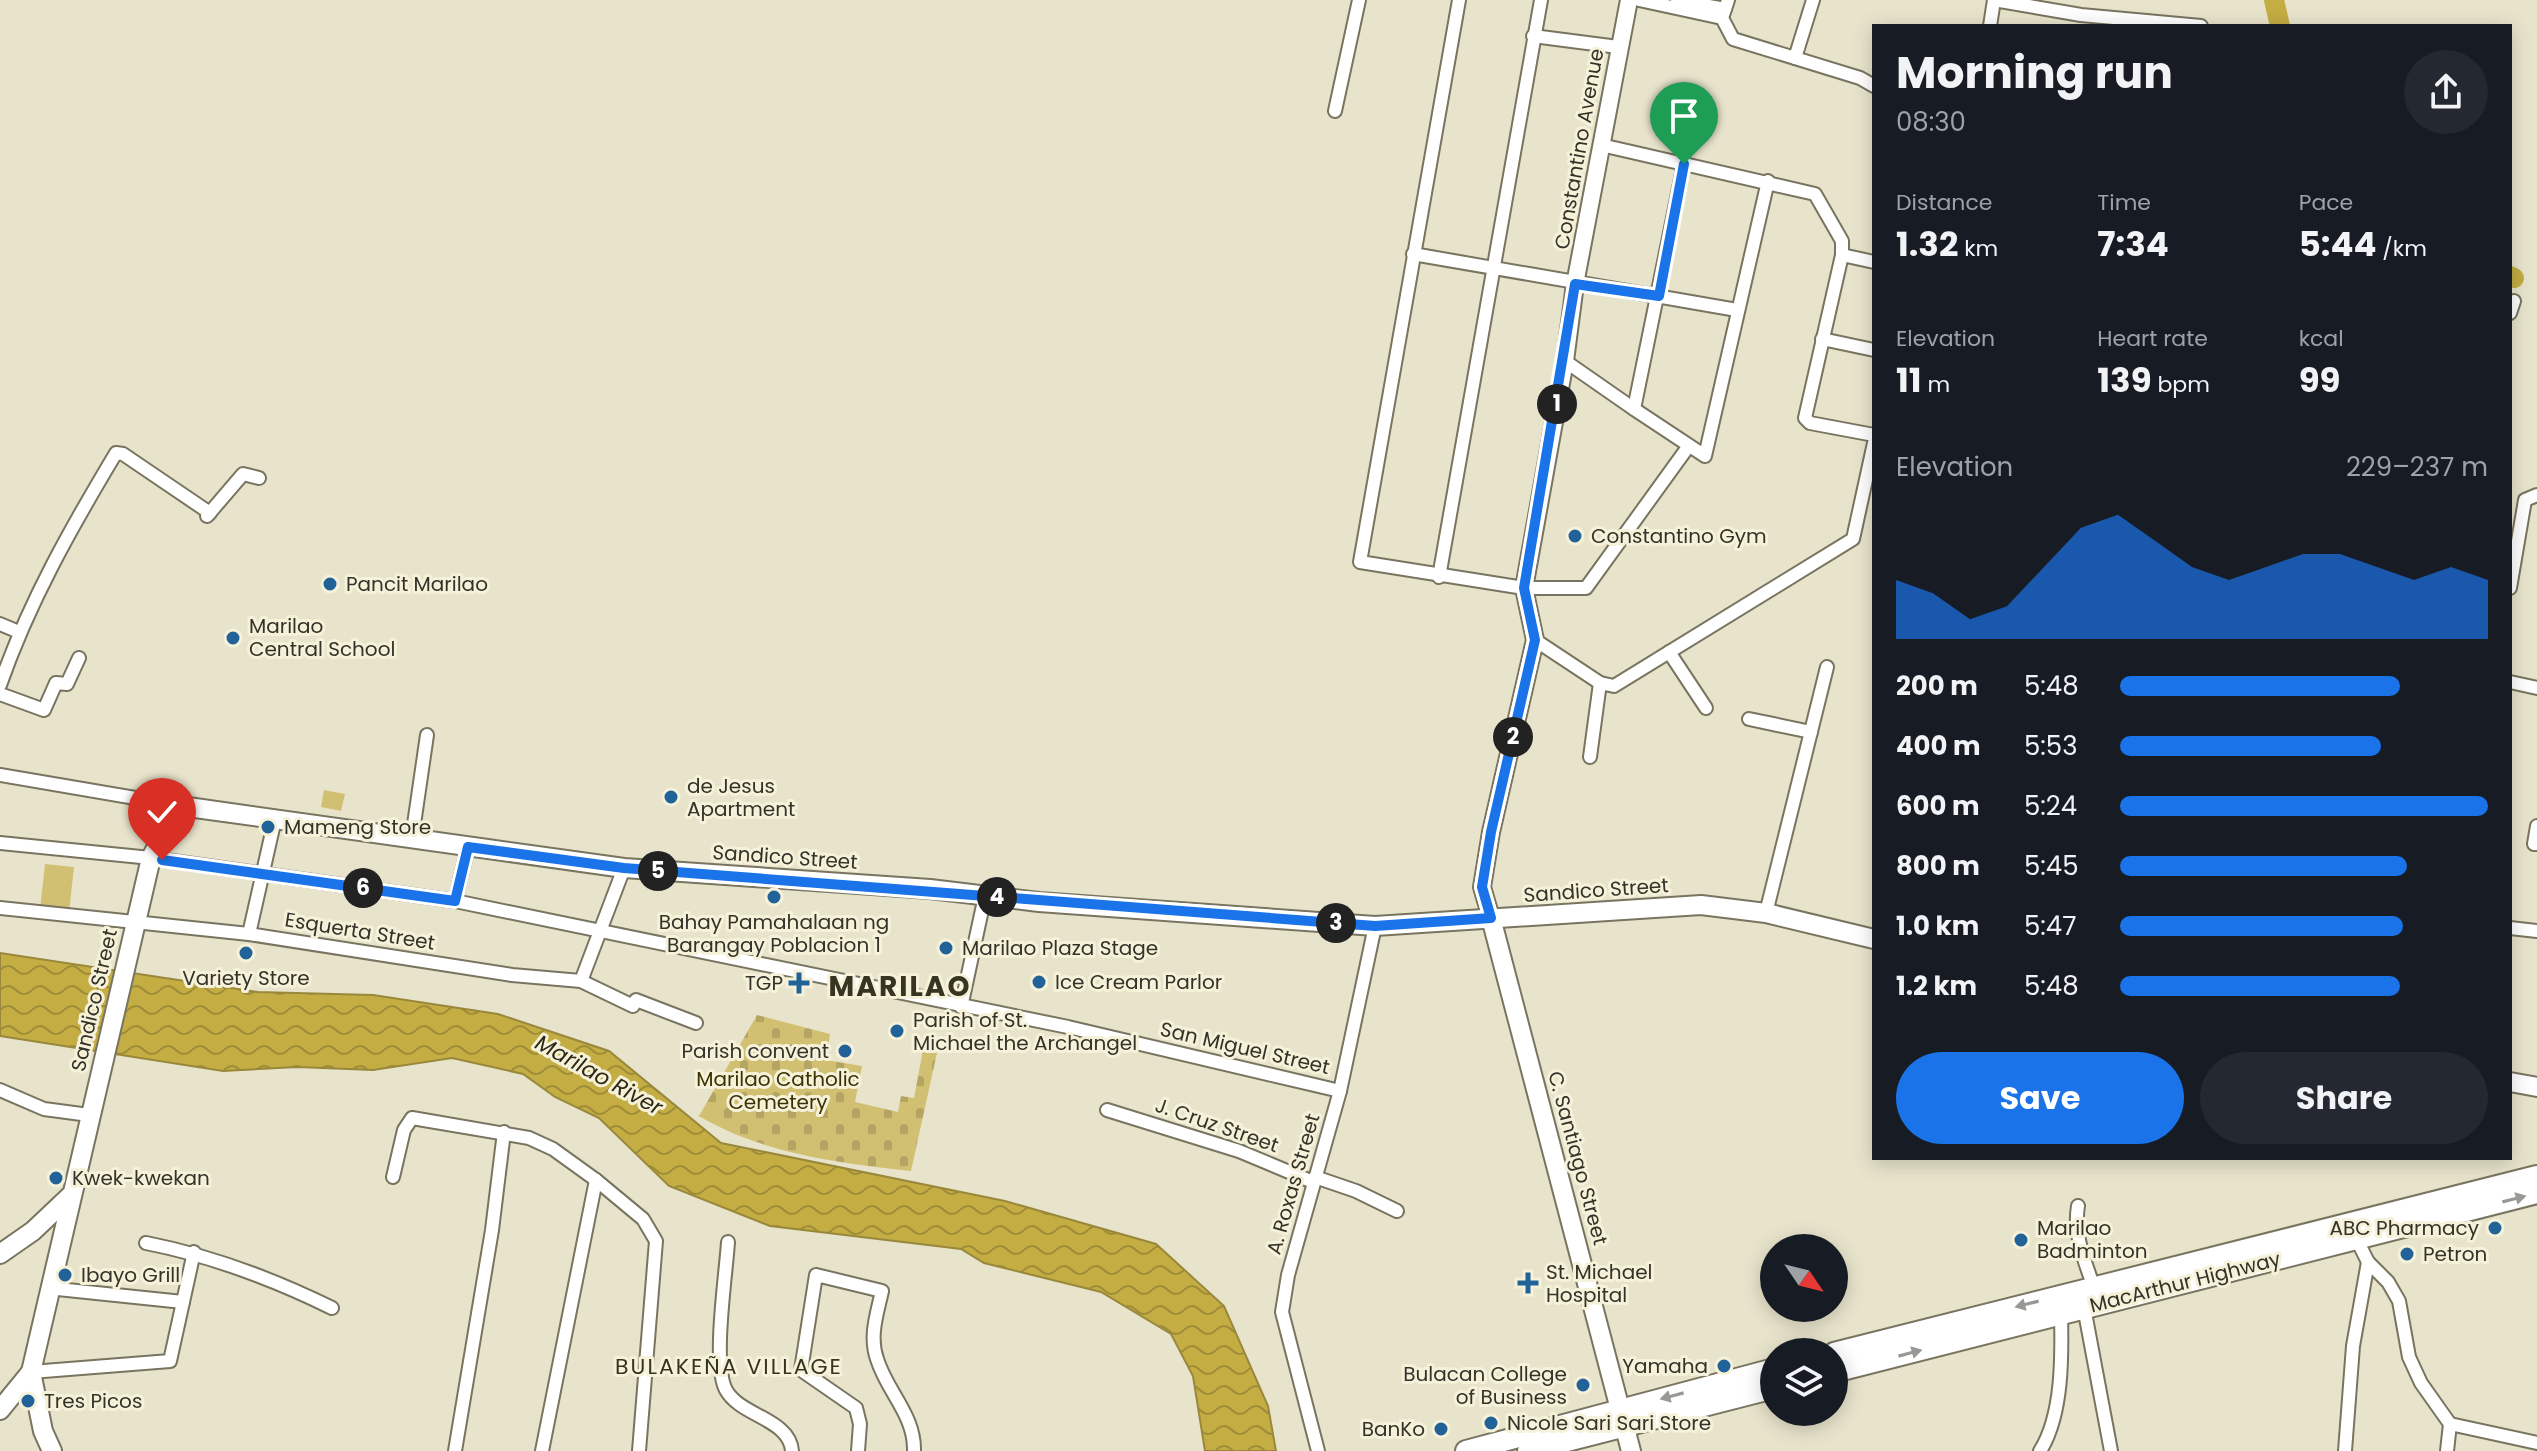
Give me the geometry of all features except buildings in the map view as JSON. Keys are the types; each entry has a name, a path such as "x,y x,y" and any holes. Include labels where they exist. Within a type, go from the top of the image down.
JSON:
{"highway":[{"name":"MacArthur Highway","path":"2353,1231 2537,1176"},
{"name":"MacArthur Highway","path":"1848,1350 2353,1231 2537,1193"},
{"name":"MacArthur Highway","path":"1848,1368 2061,1313 2086,1295"},
{"path":"1528,1451 1760,1374"},
{"path":"1466,1451 1760,1391"}],"main road":[{"name":"Sandico Street","path":"52,1451 43,1431 31,1372 48,1288 151,858 165,831 188,807 624,868 1375,926 1701,905 1766,913 1872,939"},
{"name":"C. Santiago Street","path":"1491,918 1631,1451"},
{"path":"2512,1082 2537,1087"},
{"path":"0,1254 70,1196"},
{"name":"Sandico Street","path":"0,1410 31,1372"}],"street":[{"path":"1335,111 1359,0"},
{"path":"1459,0 1360,562 1439,577 1524,588 1588,587 1688,447"},
{"path":"1439,577 1541,0"},
{"name":"Constantino Avenue","path":"1491,918 1482,887 1535,640 1524,588 1565,361 1575,284 1629,0"},
{"path":"1639,0 1725,9"},
{"path":"1676,0 1725,9"},
{"path":"1795,58 1813,0"},
{"path":"1990,24 1994,0 2081,15 2179,24"},
{"path":"1725,9 1733,39 1860,78 1872,85"},
{"path":"1533,36 1618,47"},
{"path":"1601,145 1815,194 1842,241 1842,255 1805,418 1810,423 1872,435"},
{"path":"1634,409 1684,164"},
{"path":"1565,361 1705,456 1768,181"},
{"path":"1413,254 1737,310"},
{"path":"1842,255 1872,262"},
{"path":"1822,339 1872,350"},
{"path":"1535,640 1600,683 1614,686 1853,539 1872,452"},
{"path":"0,685 19,632 62,542 116,453 208,515 243,474 259,478"},
{"path":"2512,579 2531,497"},
{"path":"0,624 19,632"},
{"path":"1669,652 1706,708"},
{"path":"0,694 44,710 57,681 67,684 79,658"},
{"path":"1766,913 1827,667"},
{"path":"2512,682 2537,688"},
{"path":"1590,757 1600,683"},
{"path":"1749,719 1811,732"},
{"path":"412,838 427,735"},
{"path":"0,775 188,807"},
{"path":"249,934 275,819"},
{"path":"2536,844 2537,826"},
{"name":"San Miguel Street","path":"0,843 151,858 455,901 1068,1027 1340,1091"},
{"path":"455,901 468,847"},
{"path":"624,868 581,981 633,1006 636,1000 696,1023"},
{"path":"961,1007 985,896"},
{"name":"Esquerta Street","path":"0,908 249,934 512,975 581,981"},
{"name":"A. Roxas Street","path":"1318,1451 1282,1312 1314,1180 1340,1091 1375,926"},
{"path":"2512,928 2537,931"},
{"path":"0,1090 44,1109 89,1115"},
{"name":"J. Cruz Street","path":"1107,1110 1239,1151 1314,1180 1356,1191 1397,1211"},
{"path":"393,1177 404,1130 412,1118 504,1132 553,1149 643,1219 656,1241 639,1451"},
{"path":"455,1451 492,1230 504,1132"},
{"path":"542,1451 596,1180"},
{"path":"2078,1206 2078,1242 2111,1451"},
{"path":"2353,1231 2368,1262 2388,1282 2399,1301 2409,1357 2421,1383 2450,1424 2447,1451"},
{"path":"728,1242 721,1378 735,1401 783,1432 792,1451"},
{"path":"146,1243 194,1252 289,1287 332,1308"},
{"path":"31,1372 170,1361 194,1252"},
{"path":"2345,1451 2353,1346 2368,1262"},
{"path":"858,1451 860,1424 856,1408 801,1370 816,1275 882,1291 873,1334 876,1358 909,1418 914,1451"},
{"path":"48,1288 183,1302"},
{"path":"2040,1451 2050,1430 2054,1407 2061,1313"},
{"path":"2450,1424 2537,1443"}],"green space":[{"path":"324,790 345,794 341,811 321,807"},
{"path":"45,864 74,867 69,912 40,909"},
{"name":"Marilao Catholic Cemetery","path":"757,1015 830,1034 826,1060 862,1066 855,1102 898,1112 901,1096 914,1098 923,1050 937,1053 911,1171 829,1160 775,1148 749,1140 699,1116"}],"water":[{"name":"Marilao River","path":"0,953 258,992 373,995 498,1014 609,1051 721,1143 1005,1201 1156,1244 1224,1306 1268,1406 1276,1451 1205,1451 1193,1376 1171,1334 1101,1292 984,1263 961,1249 770,1226 669,1186 599,1118 555,1097 523,1074 452,1058 373,1070 297,1067 223,1071 0,1036"}],"waterway":[{"path":"2274,0 2280,24"}],"place":[{"name":"Constantino Gym","path":"1575,536"},
{"name":"Pancit Marilao","path":"330,584"},
{"name":"Marilao Central School","path":"233,638"},
{"name":"de Jesus Apartment","path":"671,797"},
{"name":"Mameng Store","path":"268,827"},
{"name":"Bahay Pamahalaan ng Barangay Poblacion 1","path":"774,897"},
{"name":"Marilao Plaza Stage","path":"946,948"},
{"name":"Variety Store","path":"246,953"},
{"name":"Ice Cream Parlor","path":"1039,982"},
{"name":"TGP","path":"799,983"},
{"name":"Parish of St. Michael the Archangel","path":"897,1031"},
{"name":"Parish convent","path":"845,1051"},
{"name":"Kwek-kwekan","path":"56,1178"},
{"name":"ABC Pharmacy","path":"2495,1228"},
{"name":"Marilao Badminton","path":"2021,1240"},
{"name":"Petron","path":"2407,1254"},
{"name":"Ibayo Grill","path":"65,1275"},
{"name":"St. Michael Hospital","path":"1528,1283"},
{"name":"Yamaha","path":"1724,1366"},
{"name":"Bulacan College of Business","path":"1583,1385"},
{"name":"Tres Picos","path":"28,1401"},
{"name":"Nicole Sari Sari Store","path":"1491,1423"},
{"name":"BanKo","path":"1441,1429"}],"district":[{"name":"MARILAO","path":"900,986"},
{"name":"BULAKEÑA VILLAGE","path":"729,1366"}],"route":[{"path":"162,860 455,901 468,847 624,868 930,889 1039,902 1375,926 1491,918 1482,887 1491,832 1535,640 1524,588 1565,361 1575,284 1659,296 1684,164"}]}
